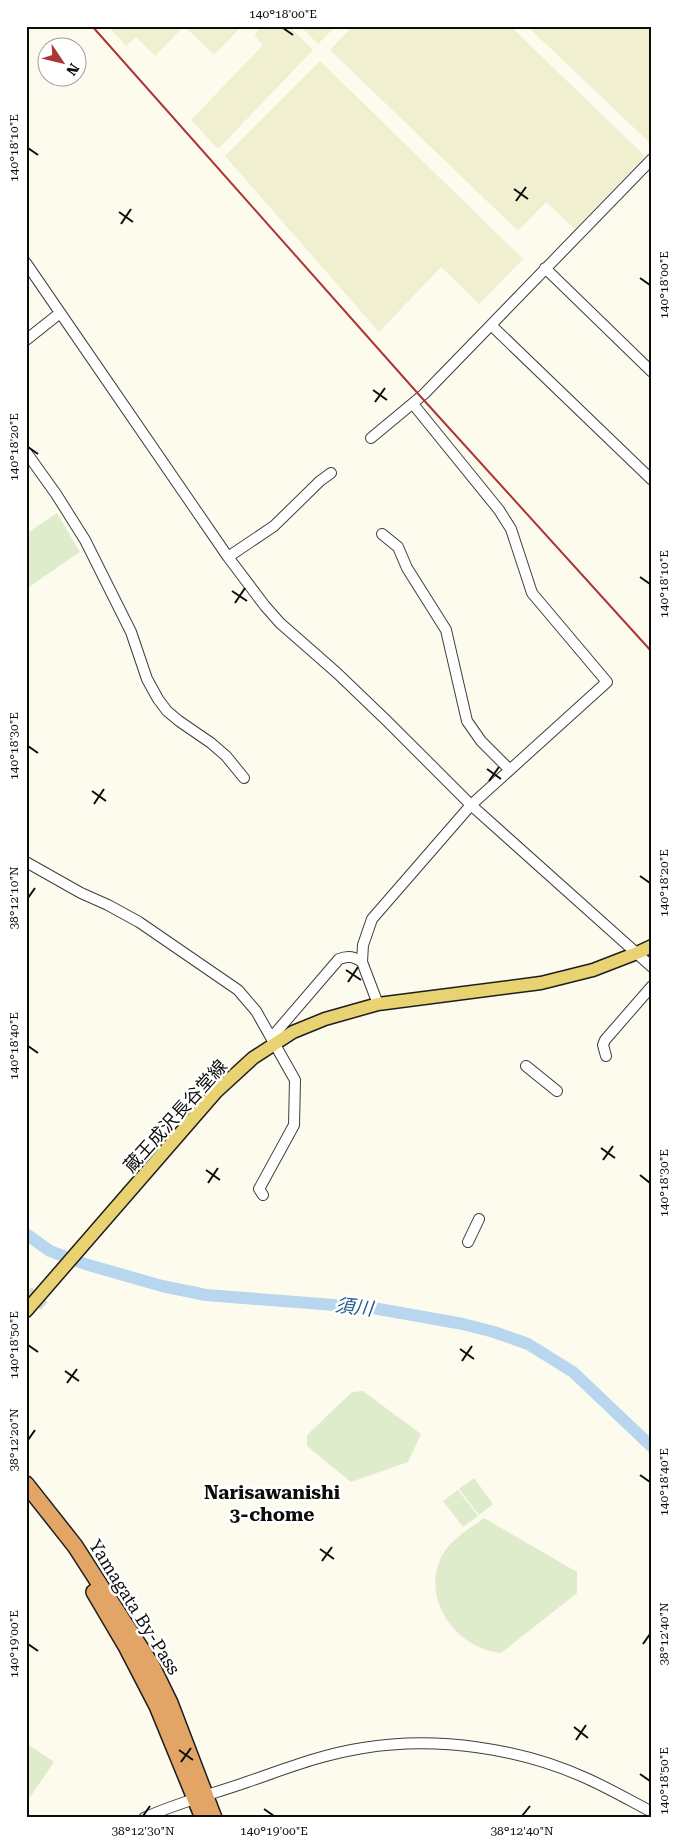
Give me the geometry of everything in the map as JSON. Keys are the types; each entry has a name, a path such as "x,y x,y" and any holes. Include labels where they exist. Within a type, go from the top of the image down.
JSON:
{"highway":[{"name":"Yamagata By-Pass","path":"26,1484 75,1546 151,1664 170,1703 201,1798 203,1818"},
{"name":"Yamagata By-Pass","path":"26,1500 68,1553 94,1592 127,1648 201,1798 214,1818"}],"main road":[{"name":"蔵王成沢長谷堂線","path":"26,1311 229,1079 274,1041 325,1018 378,1004 541,983 594,970 652,946"}],"street":[{"path":"370,438 424,394 652,159"},
{"path":"26,263 228,557 280,623 337,673 471,805 652,967"},
{"path":"545,268 652,372"},
{"path":"26,340 60,313"},
{"path":"490,325 652,480"},
{"path":"378,1004 362,962 363,945 372,919 471,805 607,682 532,593 511,528 499,510 413,404"},
{"path":"26,452 56,494 85,540 131,632 147,679 158,699 179,722 211,743 226,756 244,778"},
{"path":"228,557 274,526 320,481 332,473"},
{"path":"382,534 398,547 407,568 446,630 468,721 481,741 510,770"},
{"path":"26,862 139,922 238,990 250,1004 296,1080 294,1125 259,1189 263,1195"},
{"path":"274,1041 339,959 347,956 354,957 362,962"},
{"path":"606,1056 603,1045 604,1040 652,986"},
{"path":"526,1066 557,1091"},
{"path":"468,1242 479,1219"},
{"path":"144,1818 320,1758 362,1748 395,1744 439,1743 498,1751 540,1761 587,1778 652,1812"}],"green space":[{"path":"108,26 184,26 155,56 136,37 126,46"},
{"path":"184,26 242,26 214,55"},
{"path":"262,26 289,26 313,50 218,149 191,120 263,45 254,35"},
{"path":"300,26 336,26 318,44"},
{"path":"353,26 510,26 645,156 575,229 546,202 518,231 330,50"},
{"path":"527,26 652,26 652,145"},
{"path":"320,61 523,259 479,304 441,267 379,332 225,156"},
{"path":"57,513 80,552 26,589 26,534"},
{"path":"363,1391 421,1434 408,1462 351,1482 307,1446 307,1435 352,1392"},
{"path":"474,1478 493,1504 479,1515 459,1489"},
{"path":"458,1490 478,1516 463,1527 443,1501"},
{"path":"484,1518 577,1572 577,1593 501,1653 485,1649 470,1642 457,1632 439,1605 436,1589 436,1573 441,1557 449,1545"},
{"path":"26,1743 54,1762 26,1803"}],"waterway":[{"name":"須川","path":"26,1234 50,1251 85,1264 162,1286 206,1295 373,1308 463,1324 494,1332 528,1344 573,1372 652,1447"}],"tunnel":[{"path":"28,1291 44,1306"},
{"path":"101,1620 130,1613"}],"railway":[{"path":"92,26 421,397 652,652"}],"district":[{"name":"Narisawanishi 3-chome","path":"272,1503"}]}
